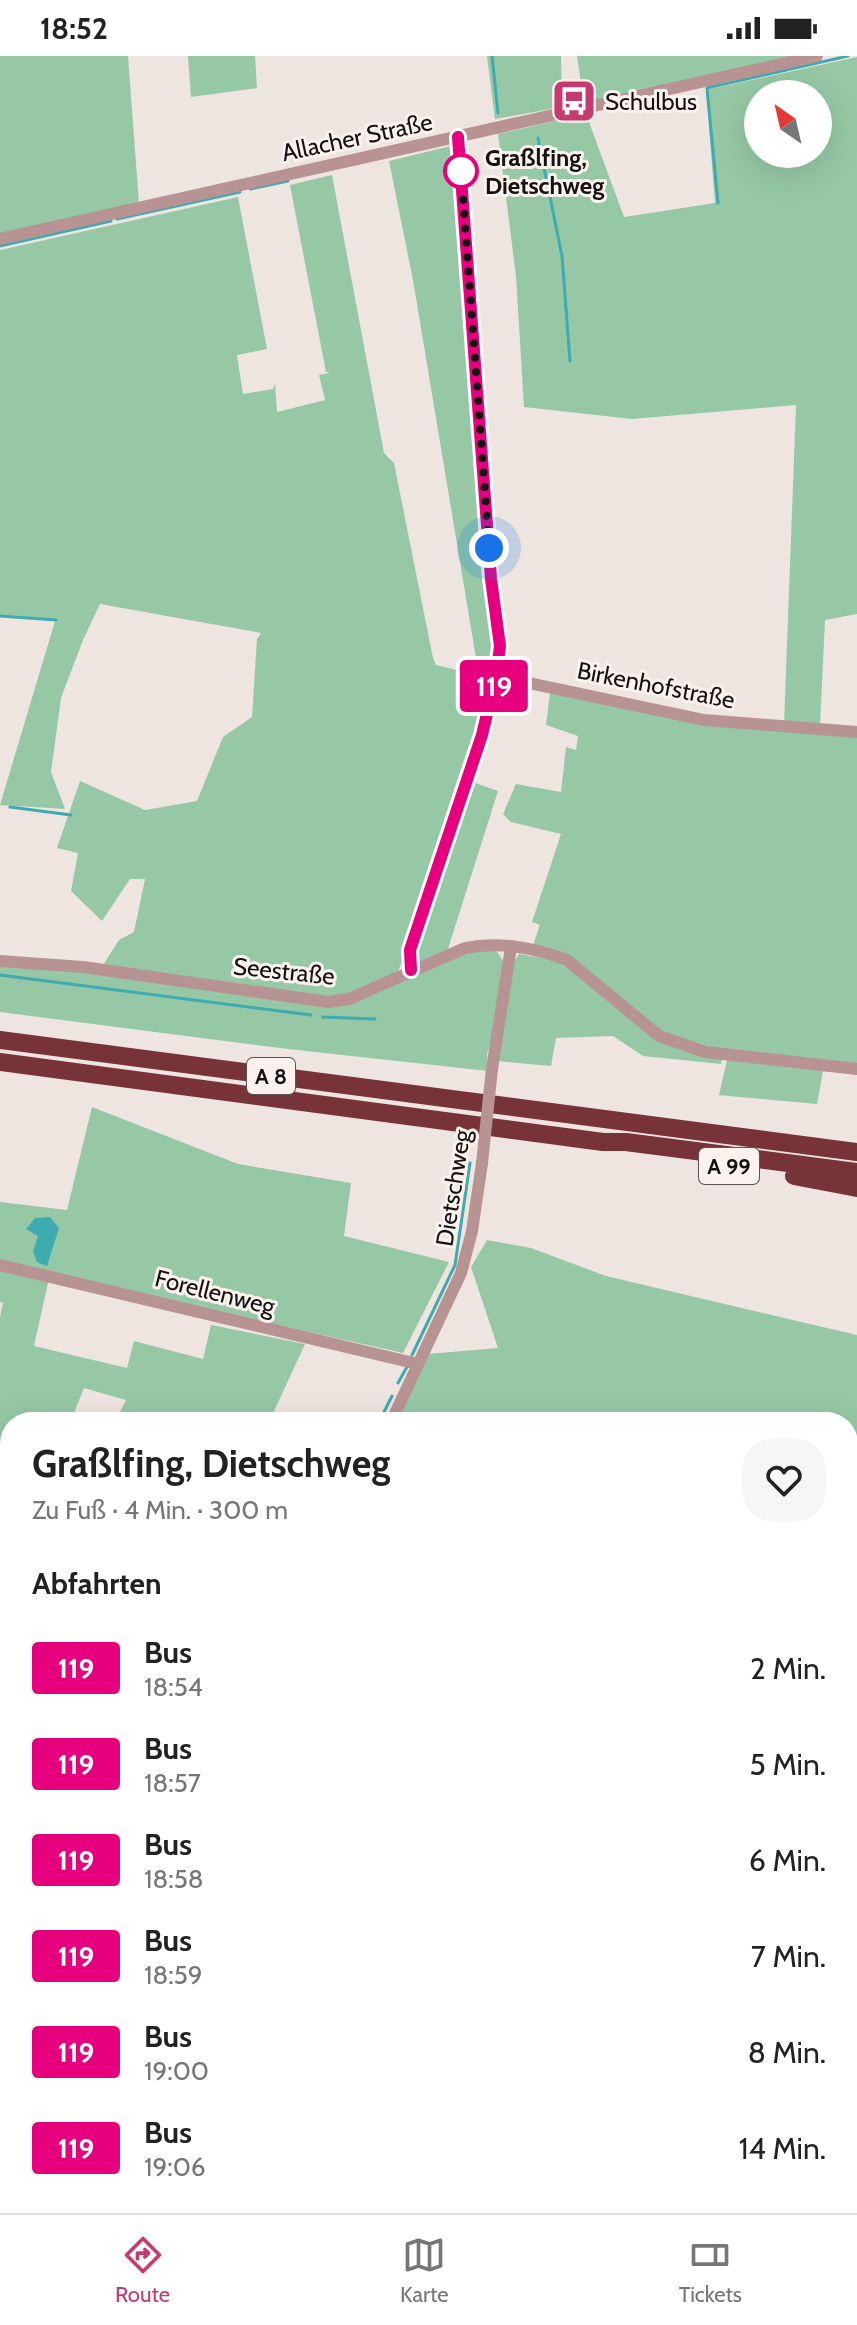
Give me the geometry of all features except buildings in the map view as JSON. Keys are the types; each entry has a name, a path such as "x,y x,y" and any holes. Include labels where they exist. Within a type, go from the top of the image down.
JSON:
{"highway":[{"name":"A 8","path":"0,1040 857,1152"},
{"name":"A 8","path":"0,1062 603,1142 626,1142 857,1172"},
{"name":"A 99","path":"603,1142 625,1151 805,1177 857,1188"}],"street":[{"name":"Allacher Straße","path":"0,239 817,56"},
{"path":"411,970 410,950 482,735 500,646 491,579 458,137"},
{"name":"Birkenhofstraße","path":"496,676 704,720 857,732"},
{"name":"Seestraße","path":"0,961 129,973 328,1002 349,999 465,948 484,944 511,947 567,960 659,1036 705,1052 857,1069"},
{"name":"Dietschweg","path":"396,1412 461,1273 472,1231 511,947"},
{"name":"Forellenweg","path":"0,1265 418,1364"}],"green space":[{"path":"0,56 128,56 139,204 0,234"},
{"path":"188,56 255,56 257,88 191,97"},
{"path":"487,56 561,56 562,107 495,119"},
{"path":"577,56 793,56 584,103"},
{"path":"857,57 857,614 825,620 820,726 784,725 796,405 632,419 524,407 516,276 498,134 586,114 624,217 715,203 706,90 744,82 744,168 832,168 832,80 752,80"},
{"path":"455,145 495,638 494,671 478,670 413,280 389,161"},
{"path":"332,175 384,453 394,463 433,658 436,665 491,678 478,735 409,946 396,976 329,1000 103,965 119,940 134,932 145,879 130,879 102,921 71,891 78,853 57,848 80,781 145,810 197,801 223,737 252,717 257,639 261,633 100,604 61,698 51,772 65,809 0,805 55,621 0,615 0,250 238,197 267,349 237,355 243,394 273,389 275,383 277,412 325,400 319,375 330,373 326,372 290,185"},
{"path":"550,693 618,705 857,735 857,1065 723,1050 721,1064 643,1056 613,1036 556,1038 551,1066 498,1061 513,963 519,954 556,960 613,1000 570,961 532,948 540,925 532,922 561,834 511,822 503,814 516,784 561,792 566,747 576,750 578,736 546,725"},
{"path":"470,781 498,791 447,952 422,964 413,959"},
{"path":"482,946 495,949 504,962 493,1037 487,1054 488,1071 0,1012 0,964 70,970 330,1006"},
{"path":"727,1060 823,1071 817,1104 719,1095"},
{"path":"92,1107 238,1164 351,1183 344,1236 449,1262 403,1353 50,1274 34,1346 127,1368 134,1341 203,1359 211,1325 305,1344 274,1412 120,1412 126,1400 84,1388 74,1412 0,1412 0,1317 3,1302 0,1303 0,1202 67,1210"},
{"path":"487,1240 531,1248 606,1276 857,1335 857,1412 400,1412 428,1354 498,1348 471,1267"}],"water":[{"path":"50,1217 59,1228 47,1266 37,1262 33,1251 38,1236 26,1229 35,1218"}],"waterway":[{"path":"492,56 498,113"},
{"path":"718,203 707,88 848,56"},
{"path":"538,138 562,256 570,361"},
{"path":"250,189 288,181"},
{"path":"117,219 240,192"},
{"path":"0,246 111,221"},
{"path":"0,616 56,620"},
{"path":"10,807 71,815"},
{"path":"0,975 311,1015"},
{"path":"323,1017 375,1019"},
{"path":"412,1355 455,1265 470,1163"},
{"path":"398,1383 408,1365"},
{"path":"384,1412 392,1396"}],"bus line":[{"name":"119","path":"411,970 410,950 482,735 500,646 491,579 458,137"}],"place":[{"name":"Schulbus","path":"574,101"},
{"name":"Graßlfing, Dietschweg","path":"461,171"}],"route":[{"path":"461,171 489,548"}]}
